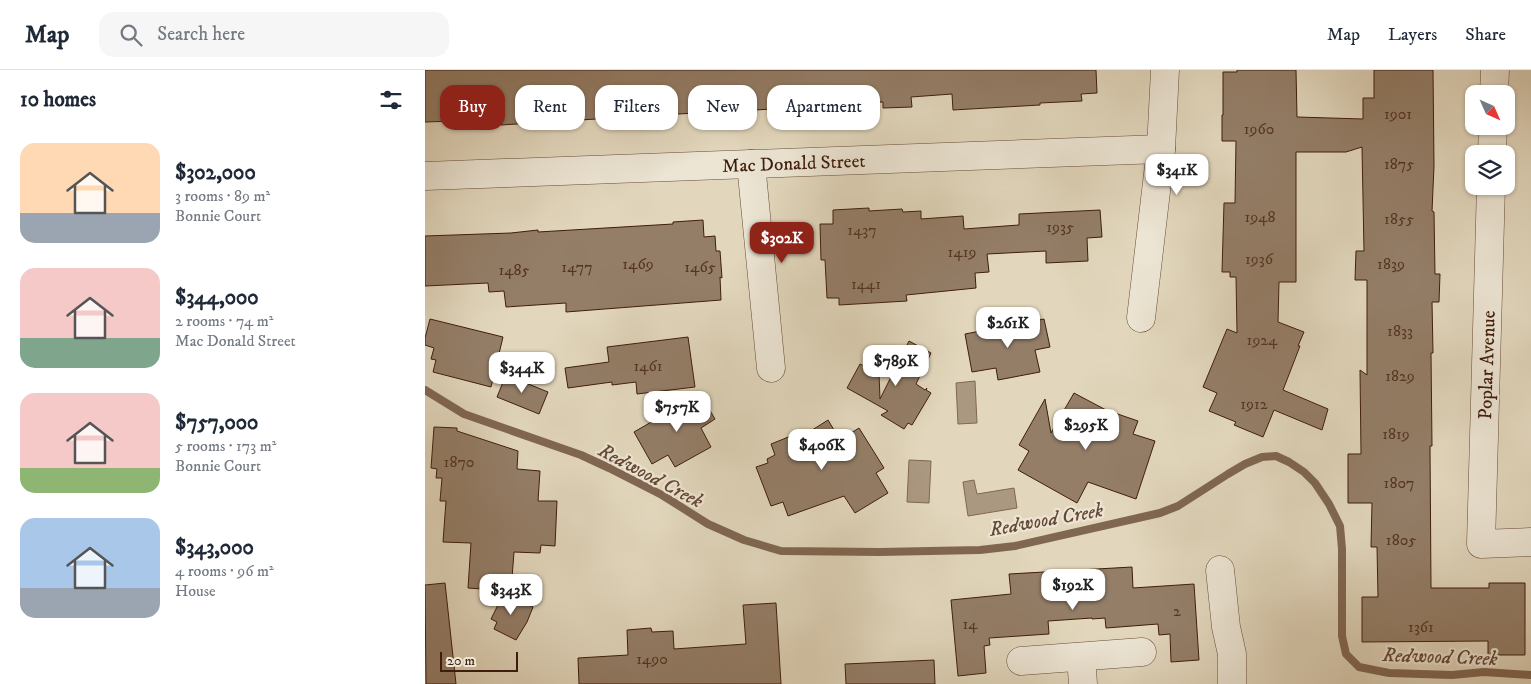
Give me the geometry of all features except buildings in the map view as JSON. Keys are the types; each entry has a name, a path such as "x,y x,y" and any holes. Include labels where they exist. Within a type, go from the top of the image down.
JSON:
{"street":[{"path":"1141,318 1161,149 1165,70"},
{"path":"1494,85 1495,70"},
{"name":"Mac Donald Street","path":"425,176 1161,149"},
{"path":"751,164 771,368"},
{"name":"Poplar Avenue","path":"1491,195 1481,544 1531,542"},
{"path":"1220,570 1226,627 1232,654 1231,684"},
{"path":"1021,661 1142,652"},
{"path":"1081,657 1083,684"}],"shaded area":[{"path":"975,381 977,423 958,424 956,383"},
{"path":"909,460 931,461 929,503 907,502"},
{"path":"974,480 977,494 1014,488 1017,508 968,516 963,482"}],"waterway":[{"name":"Redwood Creek","path":"425,390 464,414 581,455 662,495 708,524 744,540 781,551 980,550 1015,546 1160,513 1178,506 1245,464 1262,457 1276,456 1304,472 1315,483 1329,504 1340,526 1342,549 1342,636 1346,654 1359,667 1389,673 1452,675 1484,672 1531,675"}]}
